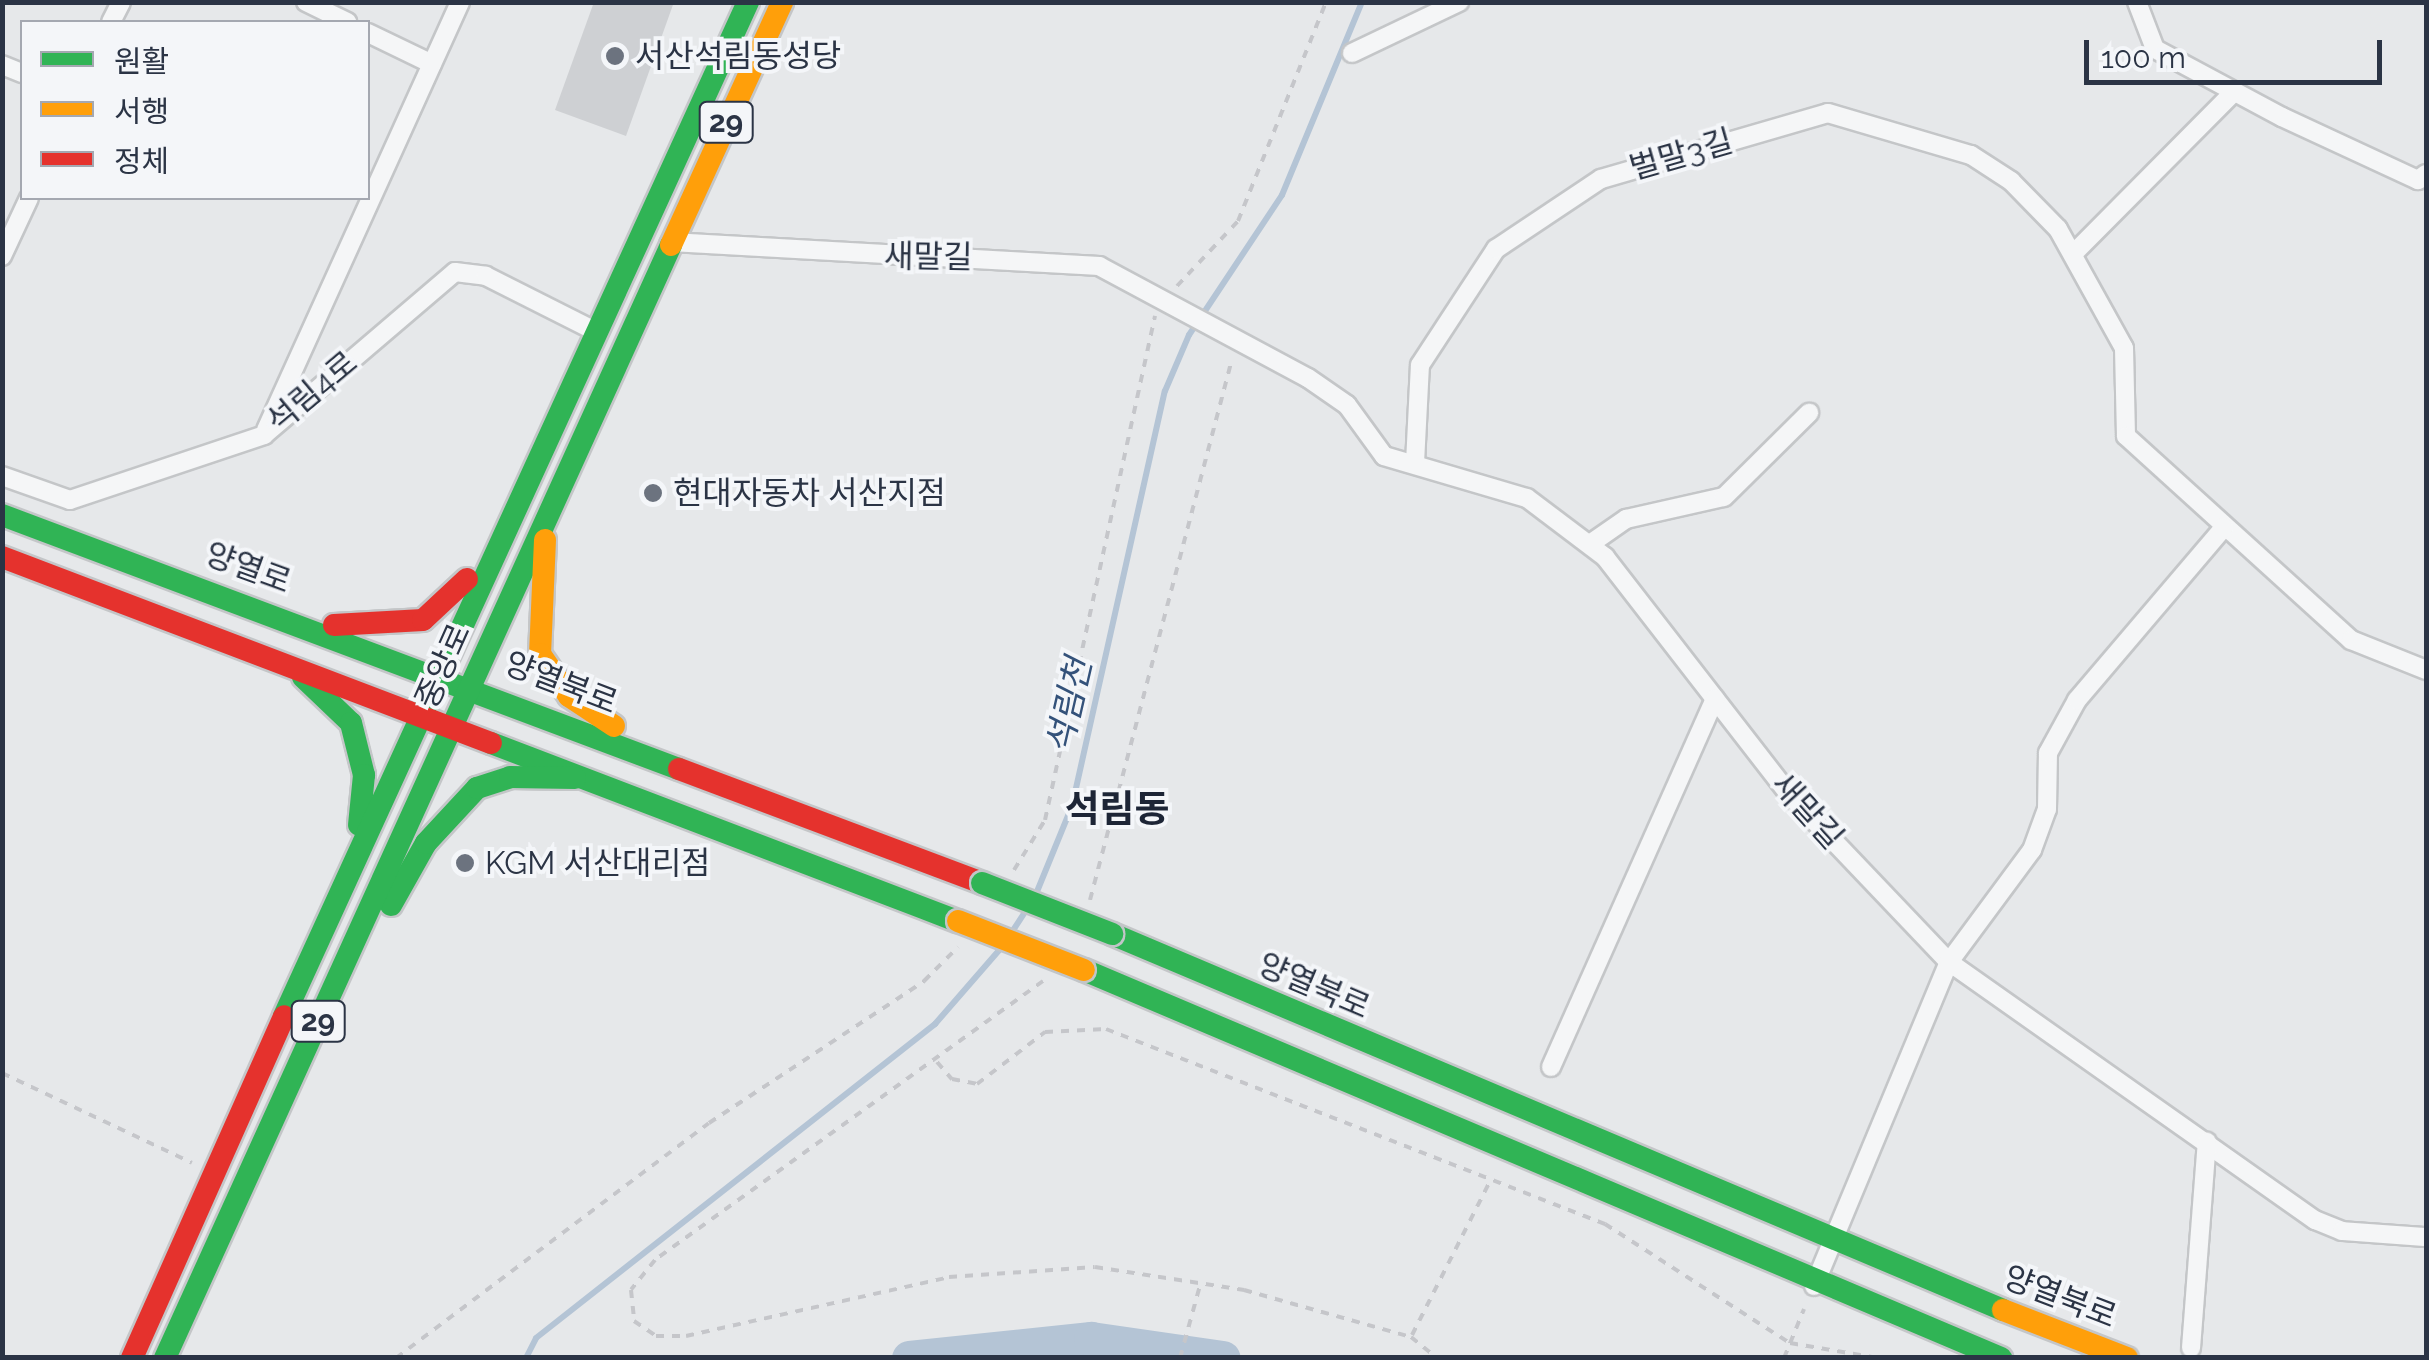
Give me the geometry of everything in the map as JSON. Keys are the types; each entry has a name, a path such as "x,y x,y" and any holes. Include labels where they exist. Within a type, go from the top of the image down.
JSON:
{"main road":[{"name":"중앙로","path":"132,1358 436,671 748,2"},
{"name":"중앙로","path":"165,1358 782,2"},
{"path":"553,502 538,589 540,654 569,696 614,724 612,737"},
{"name":"양열로","path":"2,515 470,684"},
{"path":"2,558 453,722 962,927 1084,970 1814,1286 2000,1358"},
{"path":"310,625 423,620 482,573"},
{"path":"298,664 296,672 334,698 360,747 354,856"},
{"name":"양열북로","path":"470,684 1112,934 1829,1244 2127,1358"},
{"path":"368,912 388,910 426,844 477,788 510,776 600,779"}],"street":[{"path":"306,2 343,20"},
{"path":"264,434 460,2"},
{"path":"1352,53 1419,29 1459,2"},
{"path":"2137,2 2155,49 2232,94 2418,180 2426,174"},
{"path":"370,33 432,64"},
{"path":"2073,254 2232,94"},
{"name":"벌말3길","path":"1415,464 1420,365 1496,249 1601,179 1674,154 1828,112 1971,154 2011,181 2073,254 2124,348 2126,436 2351,640 2426,670"},
{"path":"2,256 28,200"},
{"name":"새말길","path":"671,242 1075,260 1127,276 1165,306 1308,378 1346,405 1384,456 1527,498 1590,544 1787,792 1948,962 2326,1226 2426,1237"},
{"name":"석림4로","path":"2,476 70,500 264,434 454,272 486,276 595,331"},
{"path":"1590,544 1626,519 1724,498 1809,414"},
{"path":"1814,1286 1948,962 2032,850 2046,808 2048,753 2077,700 2224,527"},
{"path":"1551,1067 1715,699"},
{"path":"2191,1348 2208,1142"}],"path":[{"path":"1009,876 1045,820 1165,306 1238,221 1326,2"},
{"path":"1084,914 1177,582 1212,409 1235,344"},
{"path":"396,1358 709,1123 924,981 962,927"},
{"path":"1054,968 1013,1010 655,1260 632,1290 634,1322 656,1336 686,1336 1010,1268 1201,1282 1411,1337 1437,1358"},
{"path":"937,1062 952,1079 977,1084 1045,1032 1106,1029 1491,1178 1646,1246 1790,1343 1878,1358"},
{"path":"2,1073 214,1174"},
{"path":"1411,1337 1491,1178"},
{"path":"1180,1358 1193,1292 1201,1282"},
{"path":"1784,1358 1814,1286"}],"building":[{"name":"서산석림동성당","path":"594,2 674,2 626,136 555,110"}],"waterway":[{"name":"석림천","path":"1036,894 1072,806 1165,391 1189,335 1282,195 1362,2"},
{"name":"석림천","path":"1012,932 1027,909"},
{"name":"석림천","path":"526,1358 536,1338 935,1024 1002,947"},
{"path":"909,1358 1091,1339 1223,1358"}],"traffic: fast":[{"path":"284,1016 748,2"},
{"path":"165,1358 671,245"},
{"path":"2,515 679,769"},
{"path":"303,677 351,723 364,775 359,825"},
{"path":"491,743 958,921"},
{"path":"391,905 426,843 477,788 510,777 575,778"},
{"path":"982,883 1112,934"},
{"path":"1112,934 2003,1310"},
{"path":"1084,970 2001,1358"}],"traffic: slow":[{"path":"671,245 782,2"},
{"path":"545,540 540,654 569,696 614,726"},
{"path":"958,921 1084,970"},
{"path":"2003,1310 2127,1358"}],"traffic: jam":[{"path":"2,557 491,743"},
{"path":"334,625 423,620 467,579"},
{"path":"679,769 982,883"},
{"path":"132,1358 284,1016"}],"place":[{"name":"서산석림동성당","path":"615,56"},
{"name":"현대자동차 서산지점","path":"653,493"},
{"name":"KGM 서산대리점","path":"465,863"}],"district":[{"name":"석림동","path":"1117,809"}]}
